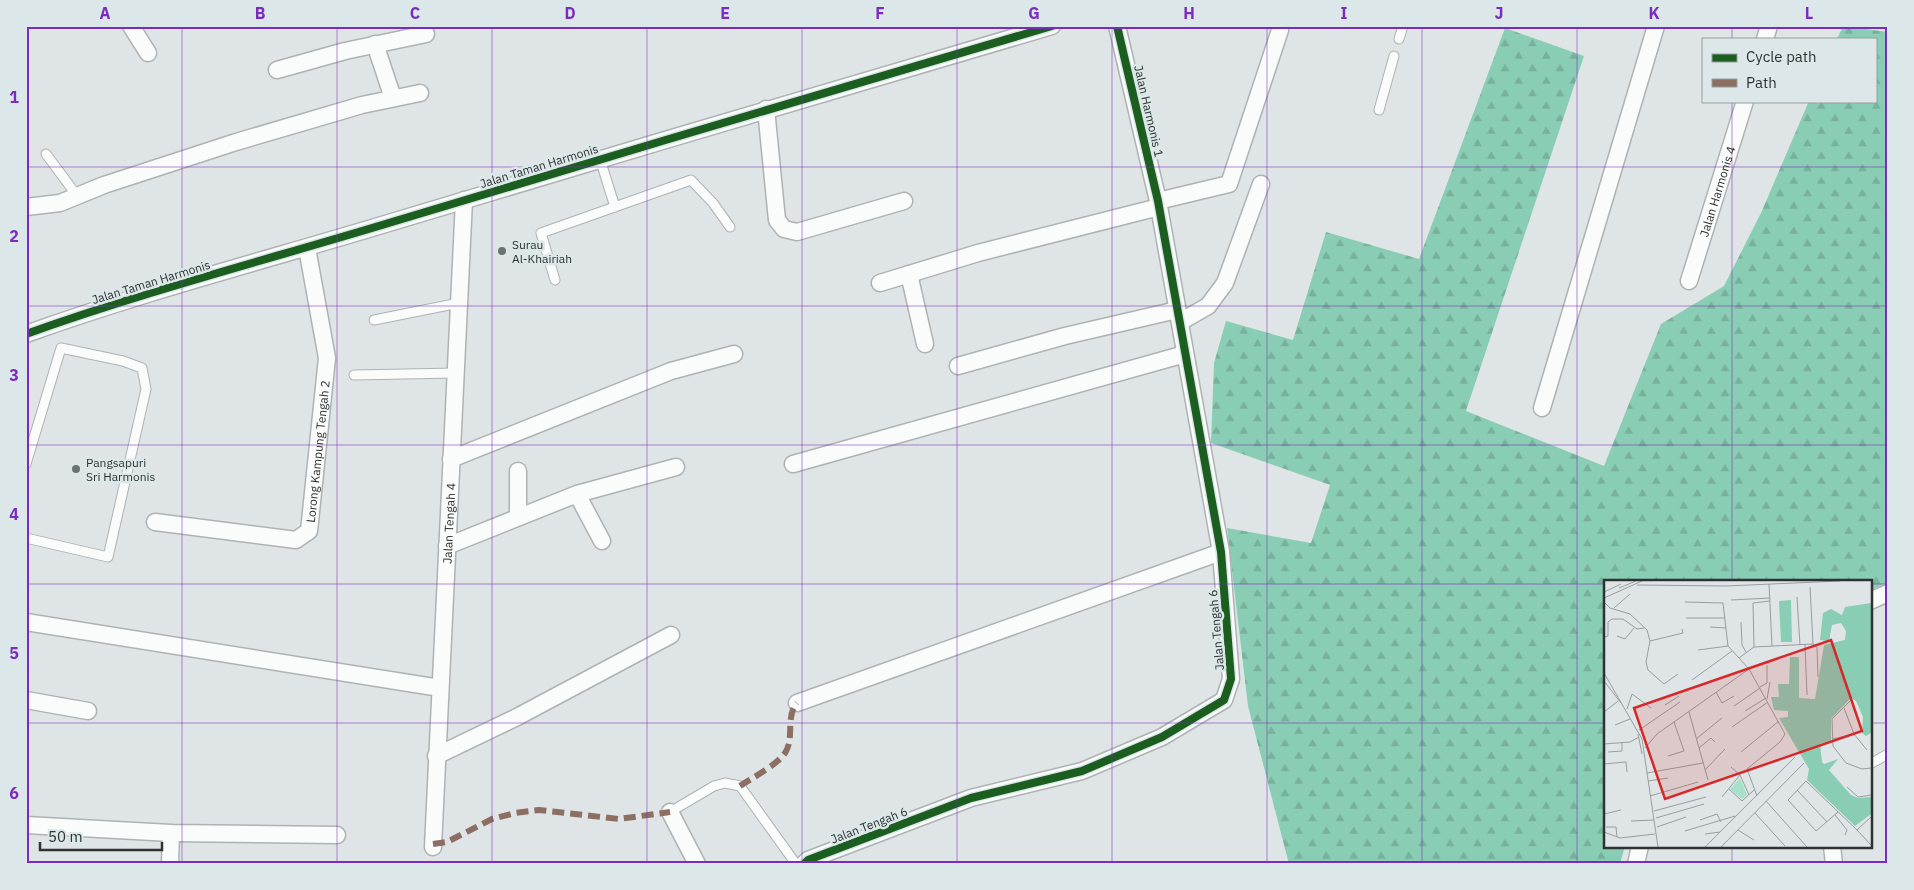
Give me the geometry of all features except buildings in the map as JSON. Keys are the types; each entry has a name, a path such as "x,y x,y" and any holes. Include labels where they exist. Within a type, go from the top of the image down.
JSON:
{"street":[{"path":"131,26 148,53"},
{"name":"Jalan Taman Harmonis","path":"29,332 121,302 307,248 766,108 1052,26"},
{"name":"Jalan Harmonis 1","path":"1117,26 1158,204"},
{"path":"1542,408 1656,26"},
{"path":"880,284 978,253 1228,184 1280,30"},
{"path":"277,70 375,44 426,34"},
{"path":"375,44 393,98"},
{"path":"26,207 60,203 104,186 236,142 393,98 420,93"},
{"name":"Jalan Harmonis 4","path":"1690,281 1745,102"},
{"path":"766,108 777,220 784,229 797,232 904,201"},
{"path":"958,366 1065,336 1178,316 1208,306 1225,283 1261,184"},
{"name":"Jalan Tengah 4","path":"433,848 464,200"},
{"name":"Jalan Tengah 6","path":"804,864 808,860 971,798 1082,771 1162,737 1224,700 1231,679 1221,552 1158,204"},
{"name":"Lorong Kampung Tengah 2","path":"155,522 296,540 309,531 327,358 307,248"},
{"path":"909,274 925,344"},
{"path":"451,459 670,371 734,354"},
{"path":"793,464 1185,354"},
{"path":"447,546 577,494 676,467"},
{"path":"518,471 518,517"},
{"path":"577,494 602,541"},
{"path":"797,703 1221,552"},
{"path":"1872,600 1888,593"},
{"path":"26,622 440,688"},
{"path":"436,756 517,717 671,635"},
{"path":"26,700 88,711"},
{"path":"670,812 697,864"},
{"path":"26,825 171,833 337,835"},
{"path":"170,864 171,833"},
{"path":"1636,864 1640,848"},
{"path":"1832,848 1834,864"}],"lane":[{"path":"1399,39 1403,26"},
{"path":"1379,110 1394,56"},
{"path":"46,154 78,197"},
{"path":"600,159 615,207"},
{"path":"556,280 541,233 691,180 713,204 730,227"},
{"path":"374,320 459,303"},
{"path":"26,464 61,348 123,361 142,368 146,388 108,557 26,538"},
{"path":"354,375 456,373"},
{"path":"1872,763 1888,754"},
{"path":"670,812 714,786 726,783 740,786 796,864"}],"green space":[{"path":"1843,26 1888,32 1888,582 1872,590 1872,580 1604,580 1604,848 1624,848 1620,864 1289,864 1248,706 1227,528 1311,543 1330,485 1211,443 1214,363 1226,321 1293,340 1326,232 1419,259 1505,28 1584,56 1466,411 1604,466 1661,324 1724,286 1761,213 1809,102 1876,102 1876,38 1837,38"}],"marked path":[{"path":"740,786 770,767 785,753 789,741 791,715 797,703"},
{"path":"433,844 447,842 492,819 515,813 539,810 619,819 670,812"}],"cycle path":[{"path":"26,334 162,289 1052,26"},
{"path":"804,864 808,860 971,798 1082,771 1162,737 1224,700 1231,679 1221,552 1158,201 1117,26"}],"place":[{"name":"Surau Al-Khairiah","path":"502,251"},
{"name":"Pangsapuri Sri Harmonis","path":"76,469"}]}
